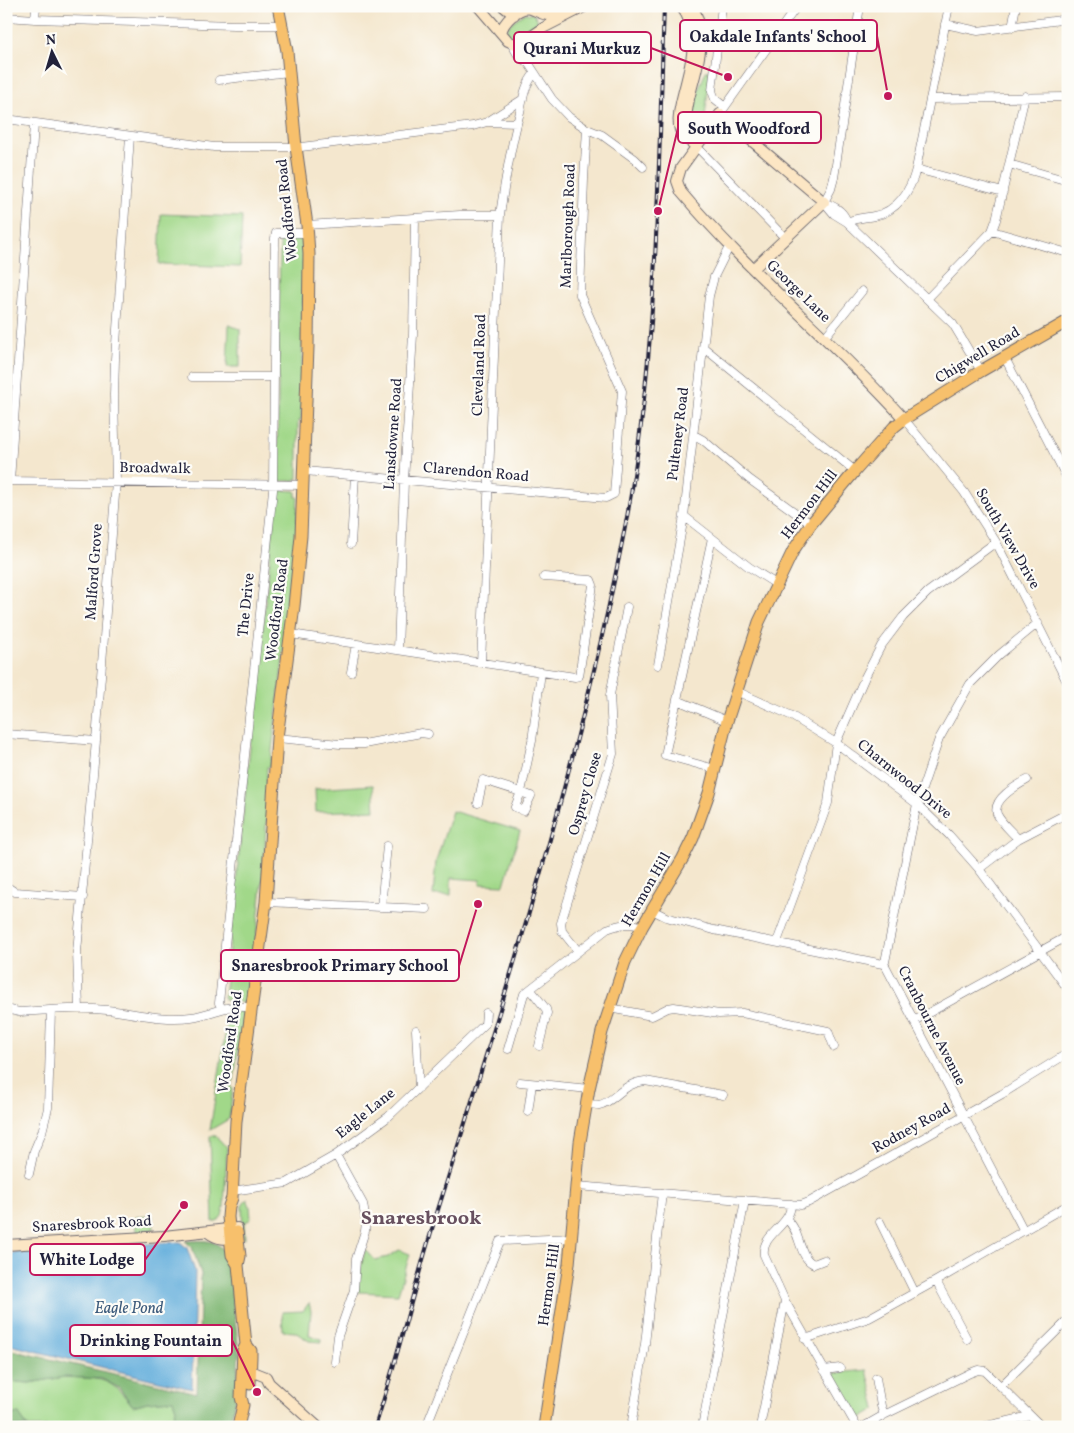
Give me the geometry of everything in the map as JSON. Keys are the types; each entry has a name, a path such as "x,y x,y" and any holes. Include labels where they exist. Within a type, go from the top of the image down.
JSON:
{"main road":[{"name":"Woodford Road","path":"238,1427 244,1405 241,1397 251,1351 246,1345 238,1265 232,1258 233,1234 229,1206 232,1194 236,1121 266,902 277,738 291,634 301,536 305,471 310,297 308,229 296,147 289,72 278,6"},
{"path":"478,6 511,43 520,43 534,34 568,6"},
{"path":"503,6 520,11"},
{"path":"501,33 502,28 520,11 527,9 536,10 554,18 586,6"},
{"path":"681,6 691,24 694,48 683,115 691,128 696,131 706,132"},
{"path":"692,6 698,20 701,42 699,62 679,124 682,133 696,146 722,110 824,202 753,268"},
{"path":"534,34 542,21 536,10"},
{"name":"George Lane","path":"696,146 681,168 677,181 680,192 730,245 876,388 904,419"},
{"name":"Chigwell Road","path":"904,419 981,371 1068,321"},
{"name":"Hermon Hill","path":"544,1427 562,1316 572,1238 580,1142 586,1103 602,1032 624,962 693,838 706,801 736,691 759,622 793,550 811,524 854,471 894,427 904,419"},
{"name":"Snaresbrook Road","path":"6,1245 209,1232 215,1237 233,1234"},
{"path":"247,1375 266,1377 269,1383 318,1427"}],"street":[{"path":"36,6 36,19"},
{"path":"722,6 712,91 722,110 797,6"},
{"path":"860,6 834,178 824,202 834,214 847,222 953,324 981,371"},
{"path":"847,222 852,219 876,216 893,207 900,201 910,186 916,169 949,6"},
{"path":"1014,27 1016,6"},
{"path":"6,17 282,25"},
{"path":"945,24 978,32 1068,20"},
{"path":"529,64 525,48 534,34"},
{"path":"511,43 518,55 529,64 552,100 569,117 602,135 643,167"},
{"path":"219,80 289,72"},
{"name":"Cleveland Road","path":"481,663 500,214 508,160 523,98 528,83 535,73"},
{"path":"930,99 1025,96 1067,97"},
{"path":"927,299 992,231 1025,96"},
{"path":"487,122 523,98"},
{"path":"6,119 214,147 296,147 464,127 487,122 517,123"},
{"path":"8,481 34,124"},
{"name":"Marlborough Road","path":"588,129 584,179 580,295 622,391 614,494"},
{"name":"Malford Grove","path":"79,1010 77,952 116,482 115,359 130,136"},
{"path":"696,146 786,239"},
{"path":"1009,164 1068,181"},
{"path":"916,169 1003,192"},
{"path":"308,229 460,215 500,214"},
{"name":"Lansdowne Road","path":"398,650 404,480 413,335 415,219"},
{"name":"The Drive","path":"222,1009 219,1003 273,485 275,235 276,233 308,229"},
{"path":"992,231 1068,253"},
{"name":"Pulteney Road","path":"658,665 684,516 709,296 714,277 730,245"},
{"path":"824,338 838,323 845,310 855,303 862,291"},
{"path":"703,347 854,471"},
{"path":"1005,358 1068,480"},
{"path":"192,377 273,377"},
{"name":"South View Drive","path":"904,419 964,492 996,542 1068,684"},
{"path":"694,435 703,440 748,479 811,524"},
{"name":"Clarendon Road","path":"305,471 606,498 614,494"},
{"path":"351,544 355,476"},
{"name":"Broadwalk","path":"8,481 304,485"},
{"path":"684,516 749,567 776,584"},
{"path":"712,538 665,756 715,769"},
{"path":"777,942 828,803 836,743 881,646 903,617 928,592 996,542"},
{"path":"291,634 575,677 579,676 593,585 591,580 544,577"},
{"name":"Osprey Close","path":"578,951 562,931 561,923 613,754 610,695 627,607"},
{"path":"883,964 891,934 917,804 939,739 970,684 999,655 1038,623"},
{"path":"351,672 356,644"},
{"path":"478,803 483,780 521,792 532,742 541,672"},
{"name":"Charnwood Drive","path":"736,691 790,714 836,743 917,804 949,835 979,869 1068,989"},
{"path":"677,700 728,721"},
{"path":"277,738 364,744 420,733 428,734"},
{"path":"6,734 96,741"},
{"path":"1018,839 998,816 996,811 998,804 1008,791 1027,780"},
{"path":"979,869 1018,839 1068,813"},
{"path":"382,908 388,846"},
{"path":"6,886 15,892 83,897"},
{"path":"266,902 427,909"},
{"name":"Cranbourne Avenue","path":"652,910 714,930 883,964 1024,1231"},
{"path":"508,1049 524,994 607,929 631,924 642,927"},
{"path":"914,1021 1068,936"},
{"path":"531,990 547,1012 539,1046"},
{"path":"6,1009 19,1012 106,1010 150,1016 191,1017 236,1006 251,1008"},
{"path":"609,1008 652,1016 674,1007 718,1014 742,1013 828,1031 834,1047"},
{"path":"29,1174 34,1151 42,1132 48,1108 51,1011"},
{"name":"Eagle Lane","path":"232,1194 287,1183 336,1155 388,1117 485,1024 486,1013"},
{"path":"416,1030 418,1088"},
{"name":"Rodney Road","path":"576,1186 801,1205 1002,1094 1068,1052"},
{"path":"586,1103 597,1105 606,1102 627,1086 636,1081 645,1080 723,1095"},
{"path":"520,1082 589,1089"},
{"path":"528,1112 532,1084"},
{"path":"335,1362 338,1336 354,1290 356,1259 366,1222 363,1204 336,1155"},
{"path":"631,1427 645,1344 662,1193"},
{"path":"702,1427 745,1200"},
{"path":"792,1204 787,1220 770,1238 763,1250 764,1255 784,1301 857,1427"},
{"path":"805,1338 869,1318 1068,1205"},
{"path":"787,1220 792,1224 798,1235 800,1245 810,1262 814,1264 824,1260"},
{"path":"880,1222 916,1293"},
{"path":"426,1427 500,1241 572,1238"},
{"path":"936,1281 967,1338"},
{"path":"760,1427 784,1301"},
{"path":"1001,1386 1068,1320"},
{"path":"824,1370 840,1368"},
{"path":"863,1427 978,1370 983,1370 1001,1386 1042,1427"},
{"path":"876,1378 884,1415"},
{"path":"982,1427 1030,1416"}],"green space":[{"path":"525,13 533,14 537,18 534,29 518,40 507,36 510,25"},
{"path":"706,71 710,71 705,117 700,124 695,123 693,112 696,97"},
{"path":"161,214 242,217 240,267 159,264"},
{"path":"282,237 301,237 304,240 301,420 298,421 298,479 295,479 295,481 280,481 277,477 280,240"},
{"path":"229,325 240,329 240,367 227,367"},
{"path":"277,490 296,491 296,497 298,497 294,568 270,767 267,767 266,796 268,797 263,876 246,1003 226,1000 224,997"},
{"path":"373,785 375,810 316,812 315,789"},
{"path":"452,811 520,831 504,885 480,884 480,880 451,878 451,895 433,895 436,861"},
{"path":"229,1011 244,1011 245,1014 234,1080 231,1086 233,1089 229,1119 210,1130"},
{"path":"210,1136 216,1136 227,1148 224,1207 222,1216 217,1222 213,1222"},
{"path":"247,1199 250,1206 251,1219 244,1223 245,1239 243,1239 242,1206"},
{"path":"153,1216 154,1230 136,1232 135,1217"},
{"path":"185,1241 216,1243 228,1258 239,1353 236,1397 229,1427 170,1427 176,1409 173,1400 147,1402 133,1406 119,1388 102,1379 64,1377 29,1383 6,1381 6,1349 197,1393 201,1274 192,1247"},
{"path":"365,1249 375,1260 388,1257 399,1250 410,1254 398,1294 358,1292"},
{"path":"309,1303 311,1311 309,1336 322,1339 322,1342 309,1341 295,1332 283,1331 282,1312 303,1311"},
{"path":"867,1370 876,1409 859,1419 833,1377 835,1373"},
{"path":"64,1377 103,1381 117,1389 133,1406 147,1402 173,1400 176,1409 170,1427 28,1427 18,1413 6,1417 6,1381 29,1383"},
{"path":"18,1413 28,1427 6,1427 6,1417"}],"water":[{"name":"Eagle Pond","path":"180,1242 187,1248 195,1271 192,1389 6,1344 6,1256 15,1252"}],"railway":[{"path":"375,1427 428,1242 542,869 566,782 609,606 627,517 637,454 651,326 658,198 664,6"}],"place":[{"name":"Qurani Murkuz","path":"728,77"},
{"name":"Oakdale Infants' School","path":"888,96"},
{"name":"South Woodford","path":"658,211"},
{"name":"Snaresbrook Primary School","path":"478,904"},
{"name":"White Lodge","path":"184,1205"},
{"name":"Drinking Fountain","path":"257,1392"}],"district":[{"name":"Snaresbrook","path":"421,1219"}]}
